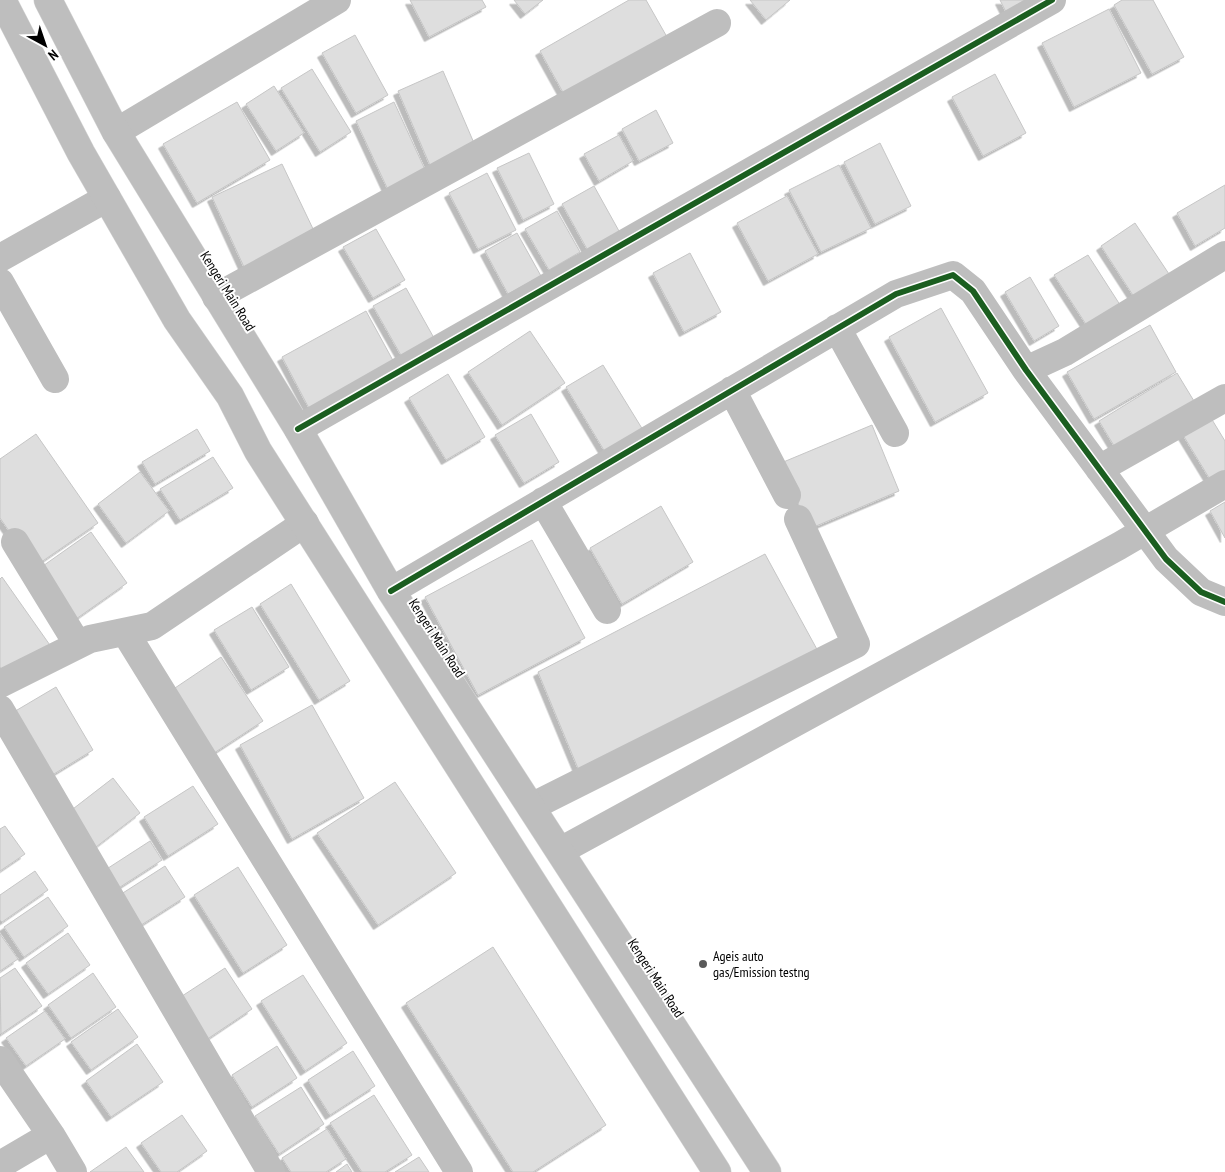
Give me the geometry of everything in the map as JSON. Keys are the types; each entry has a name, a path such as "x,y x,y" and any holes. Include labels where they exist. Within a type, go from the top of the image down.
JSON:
{"street":[{"path":"2,0 81,153 177,320 230,396 258,451 716,1172"},
{"name":"Kengeri Main Road","path":"48,0 116,132 298,429 391,590 767,1172"},
{"path":"116,132 337,0"},
{"path":"298,429 1052,0"},
{"path":"216,297 716,23"},
{"path":"0,258 107,198"},
{"path":"1026,370 1065,352 1225,255"},
{"path":"391,590 896,294 953,275 974,290 1026,370 1166,559 1201,592 1225,602"},
{"path":"0,282 55,380"},
{"path":"837,328 895,434"},
{"path":"531,807 856,644 792,507 732,390"},
{"path":"1099,469 1225,398"},
{"path":"560,851 1146,531 1225,484"},
{"path":"543,501 607,610"},
{"path":"0,684 90,639 152,626 305,523"},
{"path":"15,542 78,645"},
{"path":"125,632 459,1172"},
{"path":"0,709 271,1172"},
{"path":"0,1060 51,1135 72,1172"},
{"path":"0,1165 51,1135"}],"building":[{"path":"410,0 482,0 486,7 429,37"},
{"path":"514,0 543,0 525,14"},
{"path":"629,0 646,0 667,37 565,96 540,51"},
{"path":"750,0 790,0 766,20"},
{"path":"1000,0 1036,0 1007,14"},
{"path":"1122,0 1153,0 1184,57 1152,74 1114,5"},
{"path":"1109,9 1141,73 1074,107 1042,43"},
{"path":"355,35 388,95 356,113 322,53"},
{"path":"312,69 351,132 320,152 281,88"},
{"path":"443,71 477,150 432,170 398,91"},
{"path":"995,74 1026,133 983,156 952,97"},
{"path":"274,86 304,133 276,151 246,104"},
{"path":"237,102 270,160 197,203 163,144"},
{"path":"394,102 427,174 389,192 356,121"},
{"path":"656,110 673,143 639,161 622,129"},
{"path":"619,135 633,161 599,181 584,154"},
{"path":"880,143 911,206 875,224 844,162"},
{"path":"529,153 554,204 523,220 497,168"},
{"path":"282,164 315,233 244,267 212,197"},
{"path":"839,165 871,228 821,252 789,190"},
{"path":"487,173 516,230 478,249 449,193"},
{"path":"1225,185 1225,228 1195,246 1177,213"},
{"path":"594,186 624,240 592,258 562,204"},
{"path":"787,196 818,254 768,281 737,223"},
{"path":"557,211 580,252 549,270 525,229"},
{"path":"1135,223 1173,280 1138,303 1101,246"},
{"path":"376,229 405,280 373,298 343,247"},
{"path":"517,233 541,276 508,294 485,251"},
{"path":"690,253 721,312 684,332 653,273"},
{"path":"1088,255 1124,311 1091,332 1054,275"},
{"path":"1030,277 1059,326 1034,341 1005,292"},
{"path":"406,288 434,338 402,357 373,306"},
{"path":"941,308 988,393 935,422 889,337"},
{"path":"366,311 396,366 311,412 282,357"},
{"path":"1150,325 1176,372 1094,419 1067,372"},
{"path":"530,331 565,383 502,425 468,372"},
{"path":"603,365 643,430 605,452 566,387"},
{"path":"1177,373 1197,406 1119,454 1099,421"},
{"path":"448,374 485,437 446,460 409,398"},
{"path":"531,414 559,462 524,483 495,435"},
{"path":"1211,418 1225,441 1225,479 1214,486 1183,435"},
{"path":"872,425 899,491 809,529 781,463"},
{"path":"197,429 210,451 155,484 142,462"},
{"path":"36,434 98,523 34,567 0,518 0,459"},
{"path":"213,457 233,488 180,520 160,489"},
{"path":"140,472 169,511 126,543 98,504"},
{"path":"1225,502 1225,538 1210,511"},
{"path":"661,506 693,562 622,604 590,548"},
{"path":"91,532 127,583 76,619 40,568"},
{"path":"532,540 585,638 478,695 425,597"},
{"path":"765,554 819,653 582,778 538,672"},
{"path":"2,577 52,648 8,679 0,667 0,579"},
{"path":"291,584 350,681 319,700 260,604"},
{"path":"252,607 289,667 251,690 214,630"},
{"path":"221,657 263,721 211,755 169,692"},
{"path":"56,687 93,750 49,777 12,713"},
{"path":"312,705 364,798 292,839 240,745"},
{"path":"113,778 140,813 96,847 69,812"},
{"path":"395,782 456,873 378,925 317,833"},
{"path":"193,786 218,824 168,856 144,817"},
{"path":"5,826 25,854 0,871 0,829"},
{"path":"150,841 162,860 114,891 102,872"},
{"path":"165,866 185,897 135,929 115,898"},
{"path":"238,867 287,945 243,973 194,895"},
{"path":"35,871 48,890 2,922 0,920 0,895"},
{"path":"48,897 68,926 24,957 4,927"},
{"path":"68,933 90,965 48,994 26,963"},
{"path":"0,934 18,959 0,971"},
{"path":"493,947 606,1125 533,1172 513,1172 406,1003"},
{"path":"15,968 42,1006 1,1034 0,978"},
{"path":"225,968 252,1009 206,1040 179,998"},
{"path":"93,973 116,1007 71,1038 48,1005"},
{"path":"303,975 347,1043 305,1071 261,1001"},
{"path":"118,1009 138,1037 91,1070 71,1042"},
{"path":"45,1011 65,1039 26,1066 6,1038"},
{"path":"137,1044 163,1082 111,1117 86,1081"},
{"path":"277,1046 297,1078 252,1107 232,1075"},
{"path":"353,1051 375,1086 330,1115 308,1080"},
{"path":"301,1087 324,1124 279,1154 255,1116"},
{"path":"374,1095 412,1155 385,1172 362,1172 330,1123"},
{"path":"182,1115 207,1151 177,1172 161,1172 141,1143"},
{"path":"327,1129 346,1159 326,1172 291,1172 282,1158"},
{"path":"126,1147 144,1172 90,1172"},
{"path":"419,1157 429,1172 395,1172"},
{"path":"347,1164 352,1172 336,1172"}],"cycle path":[{"path":"298,429 1052,0"},
{"path":"391,591 896,294 953,275 973,291 1026,370 1166,559 1201,592 1225,602"}],"place":[{"name":"Ageis auto gas/Emission testng","path":"703,964"}]}
